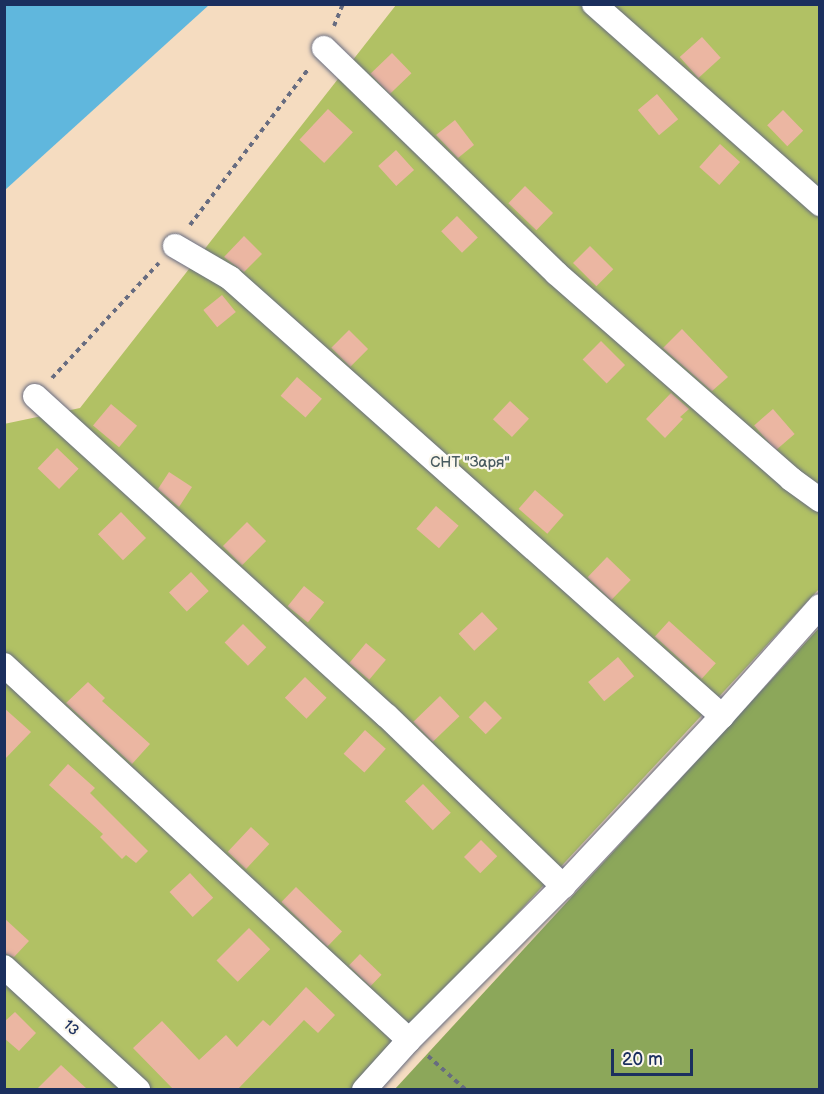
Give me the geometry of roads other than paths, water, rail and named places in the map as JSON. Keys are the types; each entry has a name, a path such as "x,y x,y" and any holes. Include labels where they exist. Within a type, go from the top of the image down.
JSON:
{"street":[{"path":"594,4 819,204"},
{"path":"324,48 556,273 791,479 819,500"},
{"path":"175,246 230,278 722,716"},
{"path":"35,396 387,716 563,886"},
{"path":"364,1089 409,1040 563,886 722,716 819,606"},
{"path":"4,665 409,1040"},
{"name":"13","path":"4,967 138,1089"}],"water":[{"path":"5,4 209,4 209,5 5,190"}],"park label":[{"name":"СНТ \"Заря\"","path":"470,463"}]}
